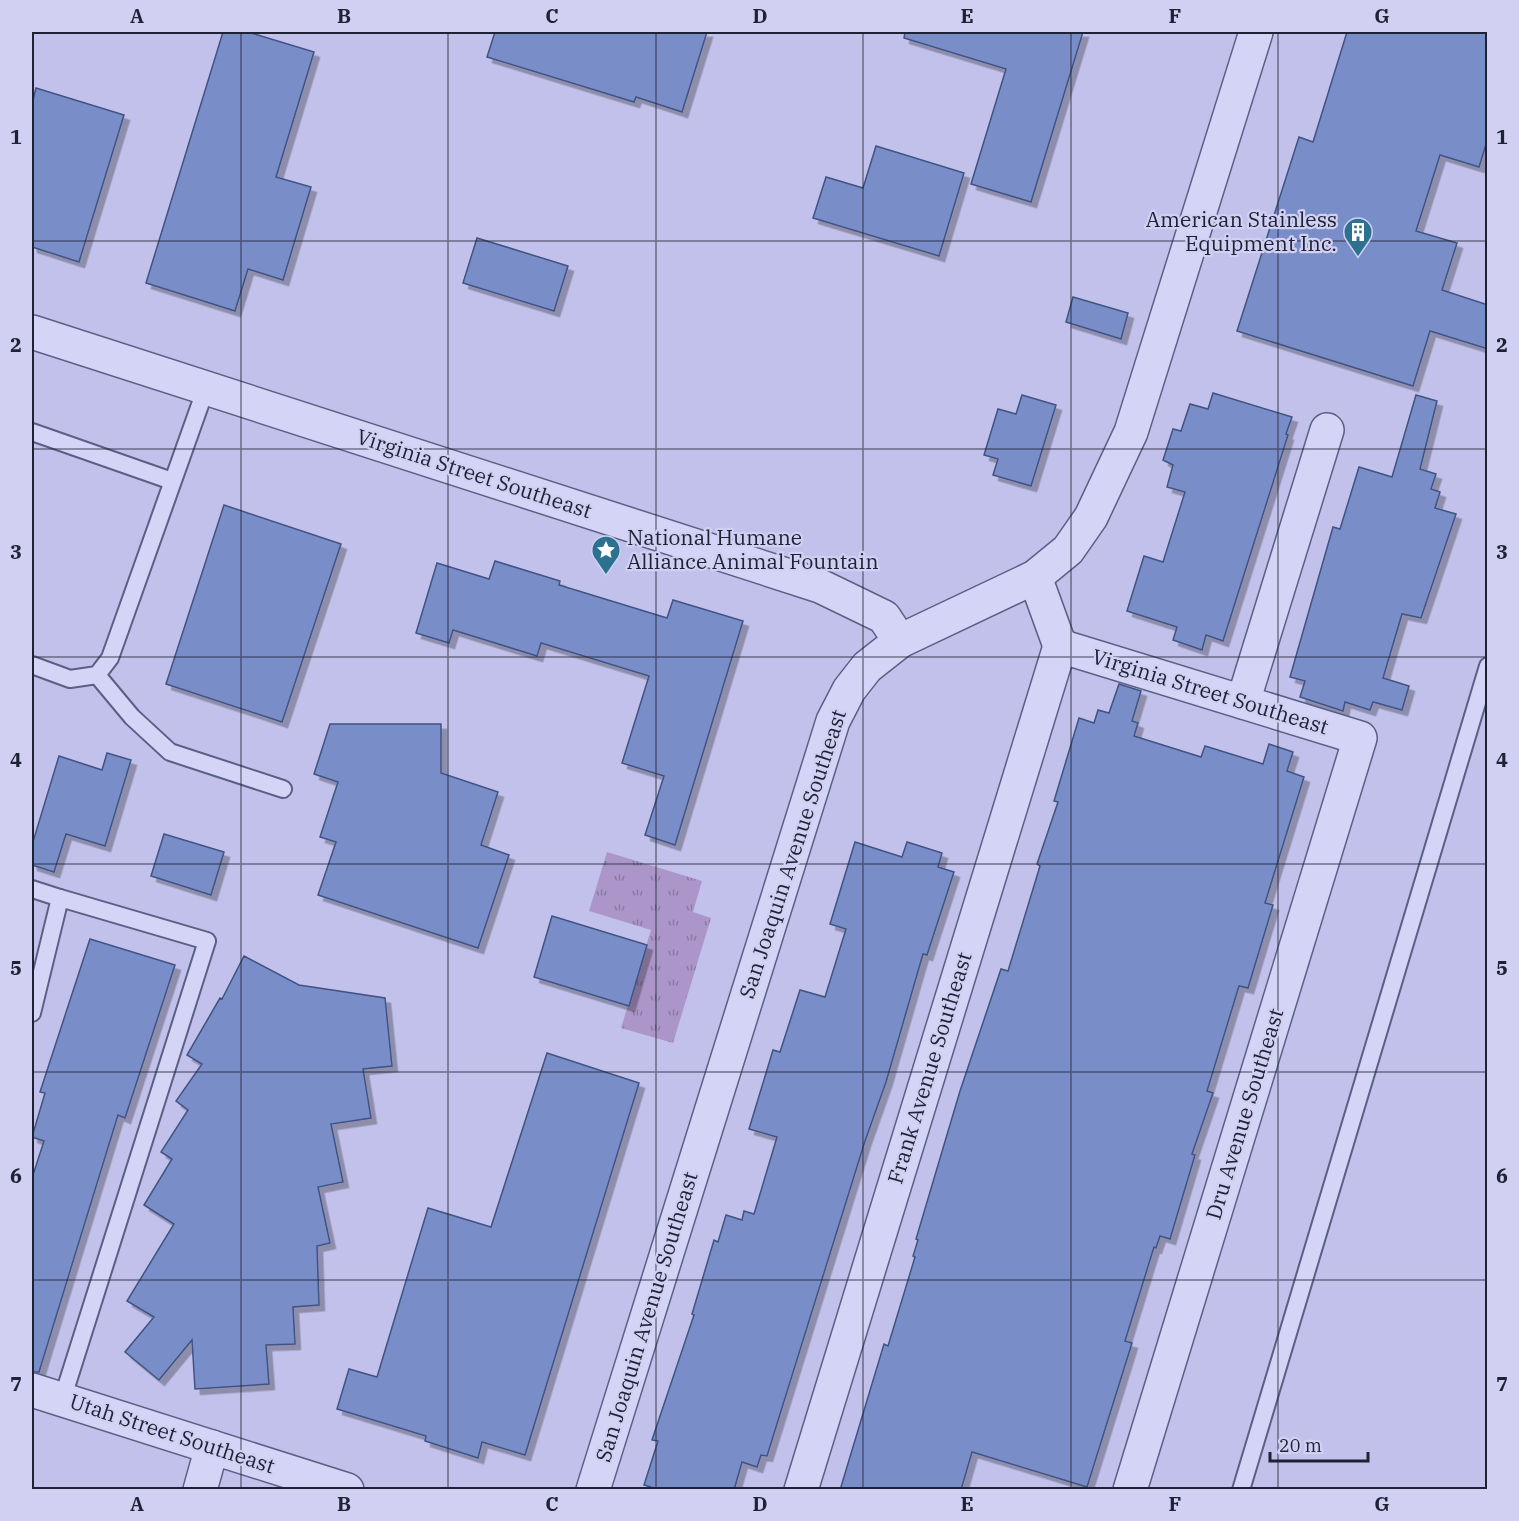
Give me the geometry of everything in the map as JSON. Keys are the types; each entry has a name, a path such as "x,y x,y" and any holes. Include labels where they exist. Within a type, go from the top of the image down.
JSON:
{"street":[{"name":"San Joaquin Avenue Southeast","path":"593,1490 833,721 849,690 867,667 900,641 1035,577 1068,550 1091,517 1131,432 1256,32"},
{"name":"Virginia Street Southeast","path":"32,332 820,586 884,616 900,641"},
{"path":"1243,702 1327,430"},
{"path":"1035,577 1060,646"},
{"name":"Virginia Street Southeast","path":"1060,646 1360,738"},
{"name":"Frank Avenue Southeast","path":"801,1490 1060,646"},
{"name":"Dru Avenue Southeast","path":"1130,1490 1360,738"},
{"name":"Utah Street Southeast","path":"32,1390 346,1490"},
{"path":"200,1490 212,1447"}],"lane":[{"path":"32,665 70,679 97,675 110,658 206,388"},
{"path":"32,432 172,481"},
{"path":"1241,1490 1488,666"},
{"path":"97,675 132,717 170,752 283,789"},
{"path":"32,889 207,942 62,1400"},
{"path":"32,1013 60,898"}],"green space":[{"path":"607,852 702,881 693,912 711,918 673,1043 621,1028 651,930 589,911"}],"building":[{"path":"223,32 248,32 314,52 276,177 311,187 283,280 248,269 235,311 146,283"},
{"path":"495,32 707,32 682,112 636,97 634,102 487,57"},
{"path":"905,32 1083,32 1031,202 971,184 1006,69 904,38"},
{"name":"American Stainless Equipment Inc.","path":"1347,32 1488,32 1488,138 1479,167 1440,155 1416,231 1457,243 1442,290 1488,305 1488,349 1430,331 1413,386 1237,331 1299,137 1313,142"},
{"path":"36,88 124,115 79,262 32,247 32,104"},
{"path":"876,146 964,173 939,256 813,218 826,177 863,188"},
{"path":"477,238 568,266 554,311 463,283"},
{"path":"1073,297 1128,313 1121,339 1066,322"},
{"path":"1213,393 1292,417 1223,641 1206,635 1202,650 1173,640 1177,627 1127,611 1144,556 1163,562 1185,492 1167,487 1173,465 1163,460 1173,429 1181,431 1190,404 1208,409"},
{"path":"1022,395 1056,405 1031,486 993,475 998,459 984,455 998,409 1016,414"},
{"path":"1416,395 1437,401 1420,469 1436,474 1431,489 1440,492 1435,508 1456,514 1421,618 1402,614 1383,678 1409,686 1402,710 1373,702 1370,710 1345,702 1343,711 1300,697 1305,681 1290,677 1333,527 1340,529 1359,467 1392,477"},
{"path":"224,505 341,544 282,722 166,684"},
{"path":"495,561 560,581 559,585 667,618 673,600 743,621 675,845 645,835 664,776 622,763 649,676 541,643 537,656 453,630 449,643 416,633 437,563 489,579"},
{"path":"1119,684 1141,691 1132,721 1138,723 1134,736 1201,757 1205,746 1263,764 1269,744 1293,752 1287,771 1304,777 1265,903 1273,905 1248,988 1239,986 1207,1091 1213,1093 1192,1154 1195,1155 1170,1239 1160,1236 1156,1248 1154,1247 1125,1341 1132,1343 1087,1487 972,1452 961,1490 840,1490 884,1344 888,1346 915,1257 913,1256 918,1240 916,1239 960,1091 1001,969 1008,971 1040,866 1037,864 1058,802 1054,801 1079,718 1094,723 1098,710 1109,713"},
{"path":"330,724 441,724 441,773 498,792 481,845 509,855 478,948 318,895 336,842 320,837 338,782 314,774"},
{"path":"107,753 131,760 105,846 66,834 54,872 32,865 32,845 59,756 102,770"},
{"path":"164,834 224,852 211,895 151,876"},
{"path":"855,842 902,857 907,842 942,853 938,867 954,872 927,955 923,954 886,1082 865,1141 767,1456 761,1455 757,1467 742,1462 734,1490 660,1490 644,1485 658,1441 652,1440 694,1315 692,1314 714,1240 718,1242 726,1215 742,1220 744,1211 754,1214 777,1137 749,1129 773,1050 780,1052 800,990 825,997 846,929 830,924"},
{"path":"552,916 647,945 629,1006 534,977"},
{"path":"90,939 175,965 125,1118 118,1115 39,1372 32,1372 32,1178 44,1141 32,1137 45,1093 40,1092"},
{"path":"244,956 299,985 385,998 392,1066 363,1069 371,1118 331,1124 343,1182 318,1187 330,1243 317,1246 319,1305 293,1307 295,1344 266,1345 269,1384 195,1389 192,1340 159,1380 125,1352 154,1317 127,1301 174,1224 144,1205 172,1159 161,1152 188,1110 176,1101 202,1064 187,1055 220,998 222,999"},
{"path":"547,1053 639,1083 525,1455 482,1442 478,1458 425,1441 426,1436 337,1409 349,1369 377,1377 428,1208 491,1227"}],"place":[{"name":"American Stainless Equipment Inc.","path":"1358,258"},
{"name":"National Humane Alliance Animal Fountain","path":"606,576"}]}
